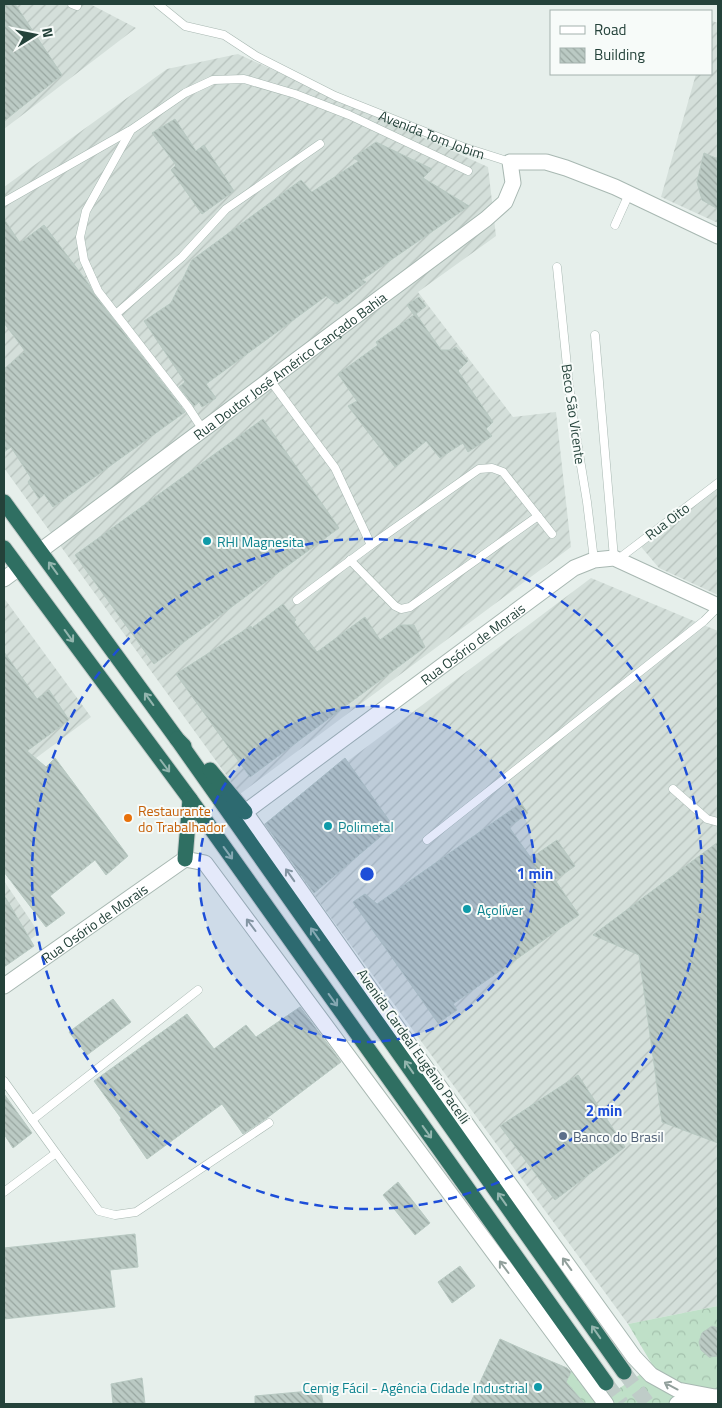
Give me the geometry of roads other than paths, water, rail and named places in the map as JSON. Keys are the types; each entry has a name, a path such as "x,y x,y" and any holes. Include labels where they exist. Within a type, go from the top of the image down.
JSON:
{"highway":[{"path":"4,502 177,739 213,774 245,812"},
{"path":"4,548 190,799 606,1383"},
{"name":"Avenida Cardeal Eugênio Pacelli","path":"177,739 624,1372"},
{"path":"185,859 190,799"}],"street":[{"name":"Avenida Tom Jobim","path":"510,162 546,162 566,168 629,194 718,236"},
{"name":"Rua Doutor José Américo Cançado Bahia","path":"40,551 486,219 504,202 513,183 510,162"},
{"name":"Rua Osório de Morais","path":"245,812 574,568 594,560 615,559"},
{"path":"615,559 718,607"},
{"path":"4,579 19,568"},
{"name":"Avenida Cardeal Eugênio Pacelli","path":"245,812 418,1057 634,1357 651,1376 678,1390 718,1397"},
{"name":"Rua Osório de Morais","path":"4,986 185,859"},
{"path":"185,859 205,863 606,1404"},
{"path":"678,1404 718,1397"}],"lane":[{"name":"Avenida Tom Jobim","path":"158,4 185,26 224,35 256,56 336,96 463,146 510,162"},
{"path":"4,202 131,130 186,93 213,80 244,80 295,94 349,115 468,171"},
{"path":"131,130 86,211 80,237 84,260 98,291 188,407 203,430"},
{"path":"116,314 182,257 226,210 320,144"},
{"path":"615,225 629,194"},
{"name":"Beco São Vicente","path":"557,267 572,412 587,502 594,560"},
{"path":"595,335 615,559"},
{"path":"270,380 335,468 370,545"},
{"path":"297,600 370,545 478,470 492,468 504,472 552,534"},
{"name":"Rua Oito","path":"615,559 718,484"},
{"path":"350,560 394,606 401,609 410,607 538,516"},
{"path":"427,840 718,607"},
{"path":"673,789 707,819 718,822"},
{"path":"32,1120 198,990"},
{"path":"4,1081 99,1211 115,1215 136,1212 269,1123"},
{"path":"4,1192 56,1153"}],"tunnel":[{"path":"624,1372 648,1404"},
{"path":"606,1383 622,1404"}],"place":[{"name":"RHI Magnesita","path":"207,541"},
{"name":"Restaurante do Trabalhador","path":"128,818"},
{"name":"Polimetal","path":"328,826"},
{"name":"Açolíver","path":"467,909"},
{"name":"Banco do Brasil","path":"563,1136"},
{"name":"Cemig Fácil - Agência Cidade Industrial","path":"538,1387"}]}
